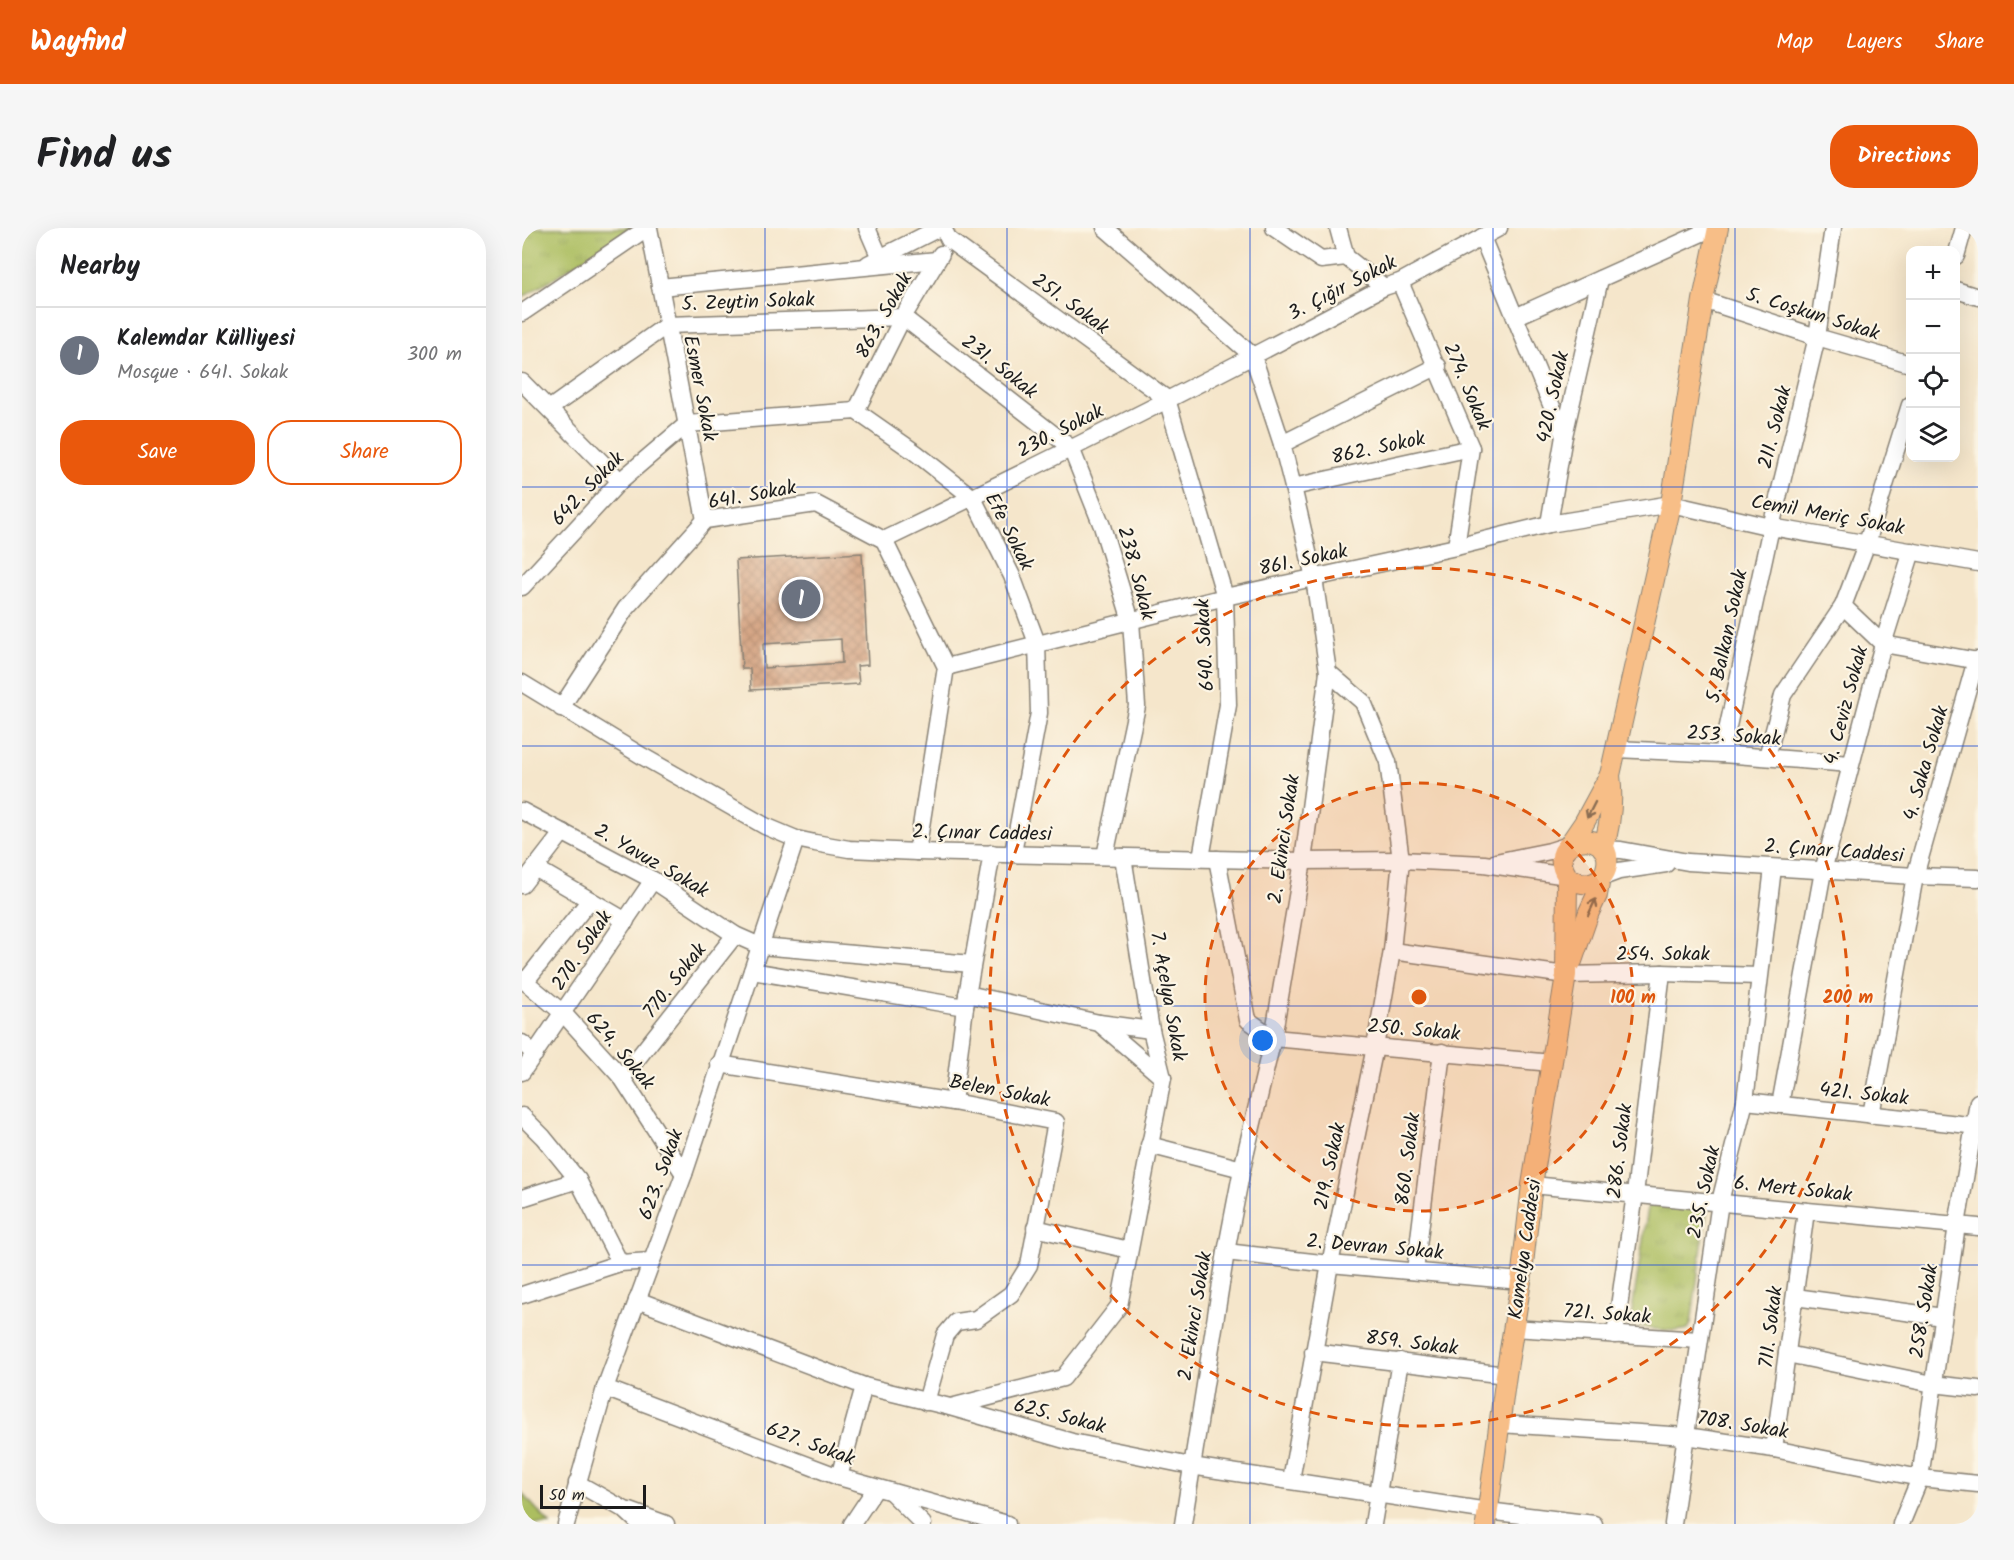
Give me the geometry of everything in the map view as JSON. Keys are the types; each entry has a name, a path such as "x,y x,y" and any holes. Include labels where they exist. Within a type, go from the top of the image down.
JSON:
{"main road":[{"path":"1600,878 1587,884 1573,881 1563,870 1562,856 1584,823 1610,775 1671,504 1703,300 1718,228"},
{"path":"1603,849 1609,830 1612,795 1610,775"},
{"path":"1566,975 1597,895 1600,878 1607,867 1603,849 1591,840 1584,839 1569,845"},
{"path":"1566,975 1567,876"},
{"name":"Kamelya Caddesi","path":"1487,1517 1521,1281 1532,1185 1566,975"}],"street":[{"name":"Esmer Sokak","path":"648,228 705,520"},
{"path":"522,313 648,228"},
{"path":"867,228 880,258"},
{"path":"1105,228 1253,356"},
{"path":"1274,228 1321,260 1346,257 1392,284"},
{"path":"1338,228 1346,257"},
{"name":"3. Çığır Sokak","path":"1253,356 1499,228"},
{"path":"1515,317 1713,228"},
{"name":"211. Sokak","path":"1771,527 1817,337 1833,228"},
{"path":"1959,246 1964,228"},
{"path":"859,268 944,232"},
{"name":"863. Sokak","path":"856,411 903,317 937,260 944,232"},
{"name":"251. Sokak","path":"944,232 1167,399"},
{"path":"1482,237 1564,436"},
{"name":"5. Zeytin Sokak","path":"660,287 937,260"},
{"name":"420. Sokak","path":"1549,524 1564,436 1600,279"},
{"name":"274. Sokak","path":"1392,284 1438,366 1471,448 1456,547"},
{"path":"1960,291 1978,297"},
{"name":"5. Coşkun Sokak","path":"1703,300 1906,363"},
{"name":"5. Zeytin Sokak","path":"549,409 667,325 903,317"},
{"name":"231. Sokak","path":"903,317 1071,448"},
{"name":"230. Sokak","path":"884,540 1253,356"},
{"name":"2. Ekinci Sokak","path":"1183,1524 1226,1252 1242,1169 1273,1038 1303,861 1328,672 1314,578 1293,487 1282,444 1253,356"},
{"path":"1282,444 1438,366"},
{"path":"522,382 620,481"},
{"name":"640. Sokak","path":"1167,399 1225,597 1228,705 1209,858"},
{"path":"1767,758 1783,695 1843,606 1867,543 1910,408"},
{"path":"687,424 856,411"},
{"name":"Efe Sokak","path":"856,411 916,453 972,498 1012,576 1037,643 1039,713 1012,853"},
{"name":"642. Sokak","path":"522,587 620,481 687,424"},
{"name":"238. Sokak","path":"1071,448 1102,526 1131,621 1137,706 1105,856"},
{"name":"862. Sokok","path":"1293,487 1471,448"},
{"name":"641. Sokak","path":"561,708 626,608 705,520 816,504 884,540"},
{"name":"861. Sokak","path":"946,667 1225,597 1456,547 1549,524 1671,504"},
{"name":"Cemil Meriç Sokak","path":"1671,504 1771,527 1978,563"},
{"name":"5. Balkan Sokak","path":"1722,754 1771,527"},
{"path":"884,540 946,667 917,852"},
{"name":"4. Ceviz Sokak","path":"1823,871 1883,644 1912,551"},
{"path":"1843,606 1883,644 1977,661"},
{"name":"4. Saka Sokak","path":"1871,1115 1915,876 1977,661"},
{"name":"219. Sokak","path":"1291,1480 1330,1264 1375,1047 1392,951 1401,860 1388,762 1363,702 1328,672"},
{"name":"2. Çınar Caddesi","path":"524,689 765,826 796,839 849,849 1303,861 1401,860 1484,864"},
{"name":"253. Sokak","path":"1616,749 1850,764"},
{"name":"2. Yavuz Sokak","path":"522,811 653,880 735,935 759,946 972,964"},
{"path":"522,885 563,832"},
{"name":"623. Sokak","path":"566,1524 605,1388 684,1174 796,839"},
{"path":"1484,864 1569,845"},
{"path":"1603,849 1688,861"},
{"path":"953,1102 966,1001 992,853"},
{"name":"7. Açelya Sokak","path":"950,1407 1063,1378 1119,1306 1162,1078 1151,1030 1123,856"},
{"path":"1209,858 1248,1020 1273,1038"},
{"path":"1600,878 1641,866 1688,861"},
{"name":"2. Çınar Caddesi","path":"1688,861 1823,871 1978,878"},
{"path":"1484,864 1567,876"},
{"path":"535,868 626,921"},
{"name":"235. Sokak","path":"1673,1524 1720,1202 1745,1101 1773,868"},
{"path":"1780,1105 1823,871"},
{"name":"270. Sokak","path":"522,1072 528,1049 563,1013 653,880"},
{"path":"523,980 590,900"},
{"name":"770. Sokak","path":"622,1078 735,935"},
{"name":"254. Sokak","path":"1392,951 1566,975 1662,973 1759,976"},
{"path":"752,972 966,1001 1151,1030"},
{"name":"286. Sokak","path":"1615,1335 1662,973"},
{"name":"624. Sokak","path":"523,980 563,1013 622,1078 684,1174"},
{"path":"1099,1023 1162,1078"},
{"name":"250. Sokak","path":"1273,1038 1552,1062"},
{"name":"860. Sokak","path":"1415,1271 1442,1052"},
{"name":"Belen Sokak","path":"719,1064 953,1102 1056,1122 1029,1265 1011,1294 976,1319 956,1322 945,1335 926,1402"},
{"name":"421. Sokak","path":"1745,1101 1976,1126"},
{"name":"258. Sokak","path":"1901,1524 1920,1478 1957,1226 1976,1126 1978,1102"},
{"path":"522,1116 543,1137 578,1180 620,1263"},
{"path":"1149,1145 1242,1169"},
{"path":"522,1198 578,1180"},
{"name":"6. Mert Sokak","path":"1532,1185 1978,1227"},
{"name":"711. Sokak","path":"1774,1449 1806,1211"},
{"path":"1035,1228 1129,1250"},
{"name":"2. Devran Sokak","path":"1226,1252 1521,1281"},
{"path":"522,1295 620,1263 651,1261"},
{"path":"1795,1297 1943,1317"},
{"name":"625. Sokak","path":"637,1300 864,1386 950,1407 1072,1442 1191,1466 1378,1494 1487,1517 1594,1524"},
{"name":"721. Sokak","path":"1513,1328 1699,1340"},
{"name":"859. Sokak","path":"1313,1352 1506,1375"},
{"path":"1787,1354 1933,1384 1978,1389"},
{"path":"1373,1524 1400,1361"},
{"path":"839,1477 864,1386"},
{"name":"627. Sokak","path":"605,1388 839,1477 1007,1524"},
{"name":"708. Sokak","path":"1500,1424 1686,1436 1774,1449 1920,1478 1978,1484"},
{"path":"577,1483 625,1510 666,1524"},
{"path":"852,1524 883,1490 924,1524"},
{"path":"625,1510 640,1524"}],"green space":[{"path":"522,228 633,228 522,298"},
{"path":"1652,1201 1700,1205 1707,1210 1691,1324 1688,1329 1668,1330 1646,1327 1634,1324 1631,1317 1648,1208"},
{"path":"522,1493 550,1524 522,1524"}],"building":[{"path":"862,553 868,665 857,666 859,684 751,690 750,669 742,669 736,560","holes":["841,639 842,663 764,668 763,644"]}],"place":[{"name":"Kalemdar Külliyesi","path":"801,599"}]}
